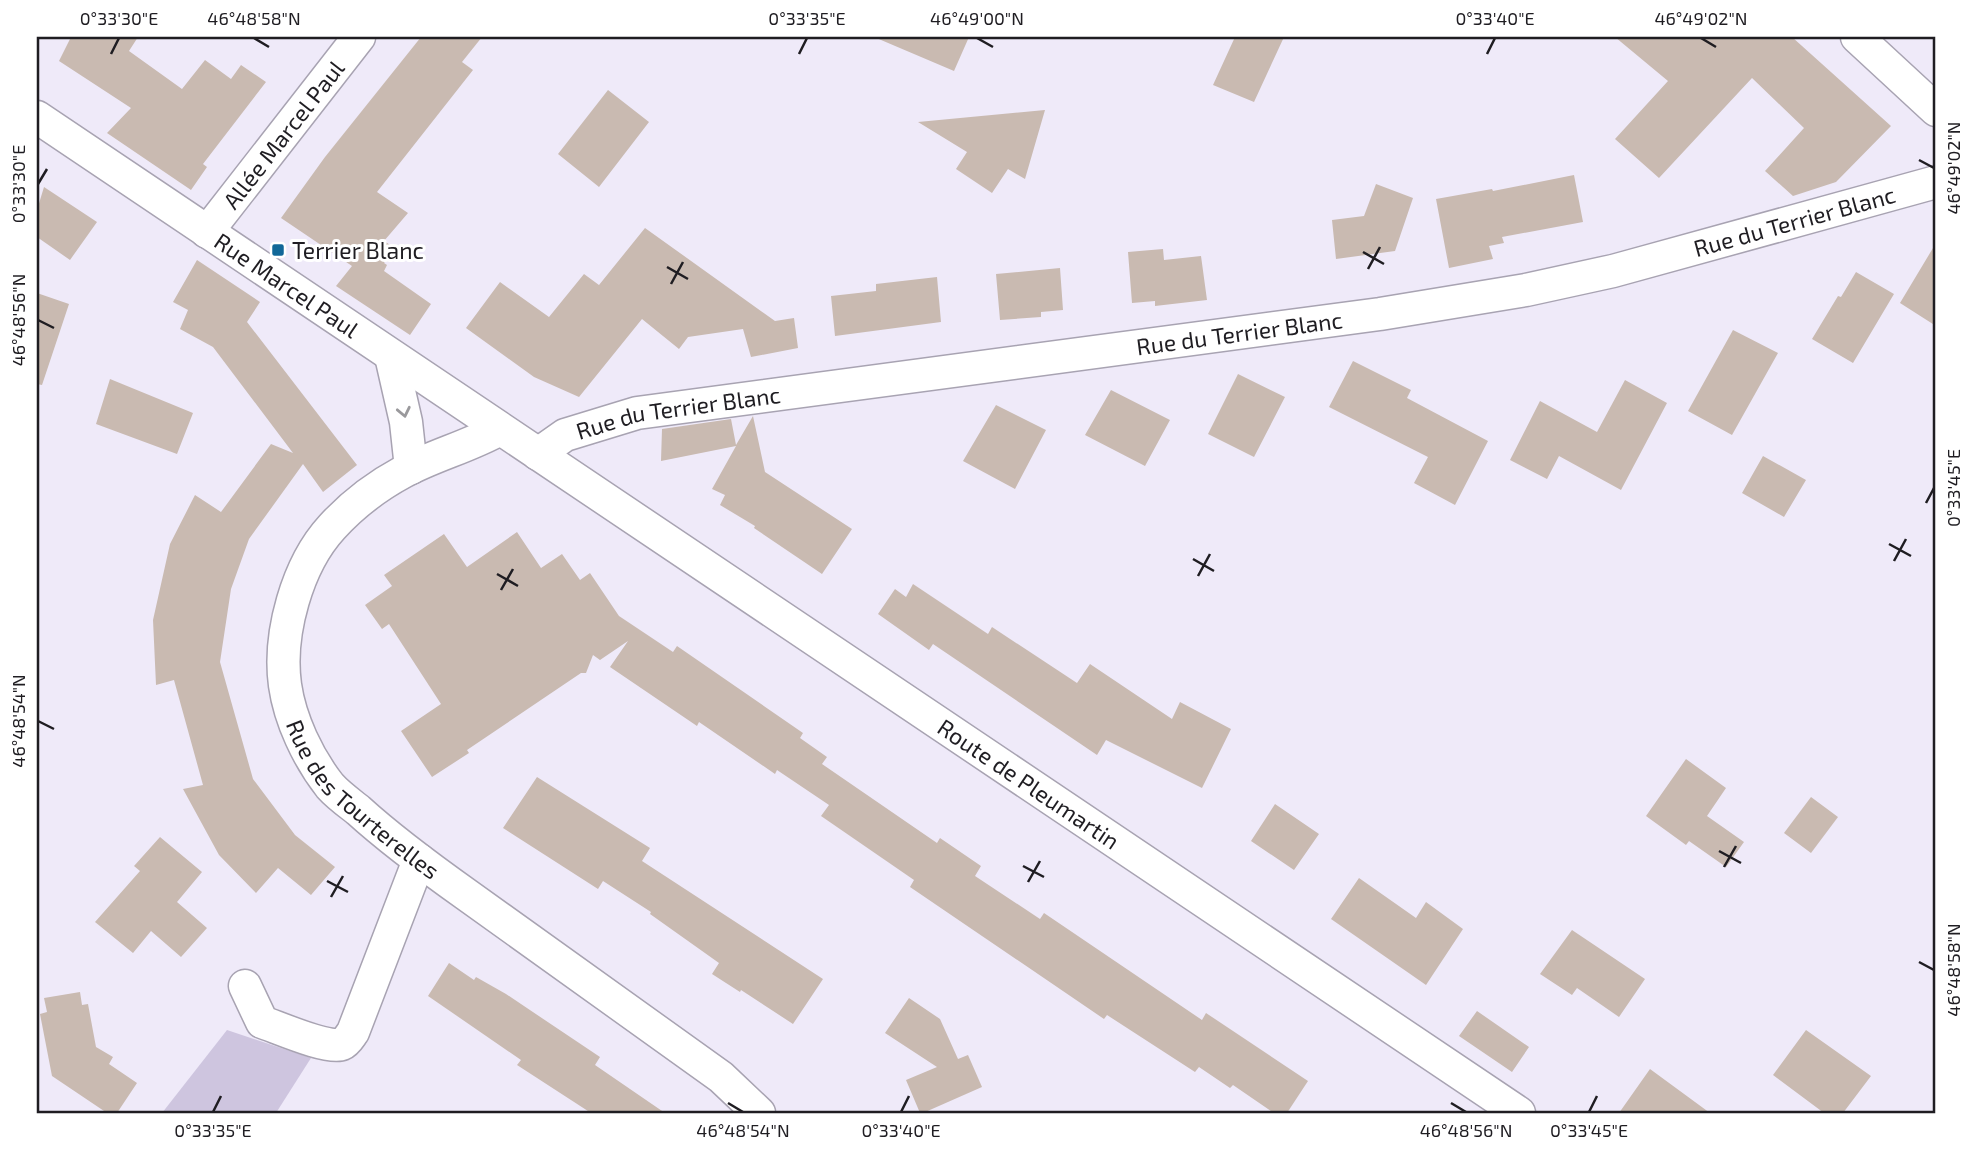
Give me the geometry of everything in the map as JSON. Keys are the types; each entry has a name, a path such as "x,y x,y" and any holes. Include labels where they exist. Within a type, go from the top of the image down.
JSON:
{"street":[{"name":"Allée Marcel Paul","path":"207,232 359,37"},
{"path":"1857,37 1936,110"},
{"name":"Rue Marcel Paul","path":"37,117 538,454"},
{"name":"Rue du Terrier Blanc","path":"538,454 565,435 637,413 1367,316 1526,290 1613,271 1936,182"},
{"path":"391,356 406,422 411,468"},
{"name":"Rue des Tourterelles","path":"500,429 475,443 411,468 377,489 331,528 313,553 301,577 290,610 285,685 295,721 308,752 331,787 419,860 721,1077 759,1113"},
{"name":"Route de Pleumartin","path":"538,454 1519,1113"},
{"path":"246,986 261,1022 326,1043 344,1043 353,1031 419,860"}],"shaded area":[{"path":"227,1030 311,1058 276,1113 162,1113"}],"building":[{"path":"71,37 138,37 129,51 182,89 205,60 231,79 241,65 266,82 203,164 207,167 191,190 107,133 131,108 59,61"},
{"path":"421,37 482,37 462,62 473,70 377,192 408,213 384,241 395,248 384,263 387,265 384,271 431,304 410,335 336,286 352,266 281,218 325,157"},
{"path":"874,37 969,37 954,71"},
{"path":"1235,37 1284,37 1254,102 1213,85"},
{"path":"1615,37 1792,37 1891,126 1836,182 1793,196 1765,171 1804,128 1752,78 1659,178 1615,139 1668,81"},
{"path":"608,90 649,122 599,187 558,154"},
{"path":"1045,110 1025,179 1008,169 992,193 956,169 967,152 918,122"},
{"path":"1574,175 1583,222 1502,237 1504,243 1489,246 1493,259 1449,268 1436,199"},
{"path":"1376,184 1413,198 1395,251 1336,259 1332,220 1364,216"},
{"path":"44,187 97,222 70,260 37,237 37,210"},
{"path":"645,228 775,321 794,318 798,348 751,357 743,329 688,337 679,349 642,319 579,397 534,377 466,328 500,282 549,317 584,274 599,285"},
{"path":"1936,243 1936,326 1900,303"},
{"path":"1163,249 1164,260 1201,256 1207,300 1155,306 1155,301 1132,303 1128,252"},
{"path":"197,260 260,302 247,322 357,465 323,492 303,464 249,539 231,589 220,662 253,779 295,835 335,867 311,895 278,868 256,893 219,855 183,789 203,785 174,680 156,685 153,620 170,544 195,495 221,512 271,444 293,453 213,347 180,329 188,310 173,302"},
{"path":"1060,268 1063,310 1041,312 1041,317 1000,320 996,274"},
{"path":"1856,272 1894,294 1853,363 1812,339"},
{"path":"937,277 941,322 835,336 831,296 876,291 876,284"},
{"path":"37,293 69,304 42,385 37,384"},
{"path":"1733,330 1778,353 1732,435 1688,411"},
{"path":"1353,361 1411,390 1407,398 1488,441 1455,505 1414,483 1428,457 1329,407"},
{"path":"1238,374 1285,397 1254,457 1208,434"},
{"path":"110,379 193,413 177,454 96,424"},
{"path":"1625,380 1667,403 1621,490 1559,456 1547,479 1510,460 1540,401 1597,432"},
{"path":"1111,390 1170,420 1145,466 1085,435"},
{"path":"996,405 1046,430 1015,489 963,461"},
{"path":"753,416 765,472 852,529 822,574 754,528 755,526 720,505 725,495 712,489 736,446 661,461 662,429 731,419 736,445"},
{"path":"1763,456 1806,480 1784,517 1742,493"},
{"path":"517,532 541,568 562,554 580,580 590,573 619,616 673,652 677,646 803,733 800,738 827,757 822,764 937,843 940,838 981,866 975,876 1040,919 1044,913 1202,1020 1206,1013 1308,1081 1287,1113 1274,1113 1233,1085 1230,1088 1199,1067 1195,1072 1107,1015 1104,1019 910,887 914,880 821,816 829,805 777,770 775,774 699,722 697,726 610,667 628,641 600,660 593,655 586,673 581,673 467,750 469,753 432,777 401,731 441,704 389,624 382,629 365,605 392,586 384,575 444,534 467,567"},
{"path":"913,584 988,634 992,627 1077,683 1090,664 1172,719 1180,702 1231,729 1202,788 1106,740 1097,755 933,644 929,650 878,614 895,589 906,597"},
{"path":"1686,759 1726,788 1707,816 1744,842 1726,867 1689,841 1686,845 1646,816"},
{"path":"537,777 650,848 642,861 823,979 793,1024 712,974 719,963 650,914 651,912 603,881 598,889 503,828"},
{"path":"1811,797 1838,817 1811,853 1784,833"},
{"path":"1275,804 1319,834 1294,870 1251,841"},
{"path":"160,837 202,872 177,902 207,928 181,957 151,931 133,953 95,922 140,871 134,866"},
{"path":"1359,878 1416,918 1426,902 1463,929 1426,985 1331,919"},
{"path":"1572,930 1645,979 1619,1017 1577,988 1572,995 1540,974"},
{"path":"449,963 474,980 476,977 506,994 600,1057 595,1065 665,1113 591,1113 517,1065 521,1060 428,996"},
{"path":"80,992 82,1005 88,1004 96,1047 113,1057 109,1064 137,1083 117,1113 107,1113 52,1076 40,1014 47,1012 44,998"},
{"path":"909,998 940,1019 958,1059 968,1055 982,1087 923,1113 920,1113 906,1080 937,1067 885,1033"},
{"path":"1477,1011 1529,1047 1512,1072 1459,1036"},
{"path":"1806,1030 1871,1076 1843,1113 1824,1113 1773,1075"},
{"path":"1650,1069 1710,1113 1619,1113"}],"place":[{"name":"Terrier Blanc","path":"278,250"}]}
